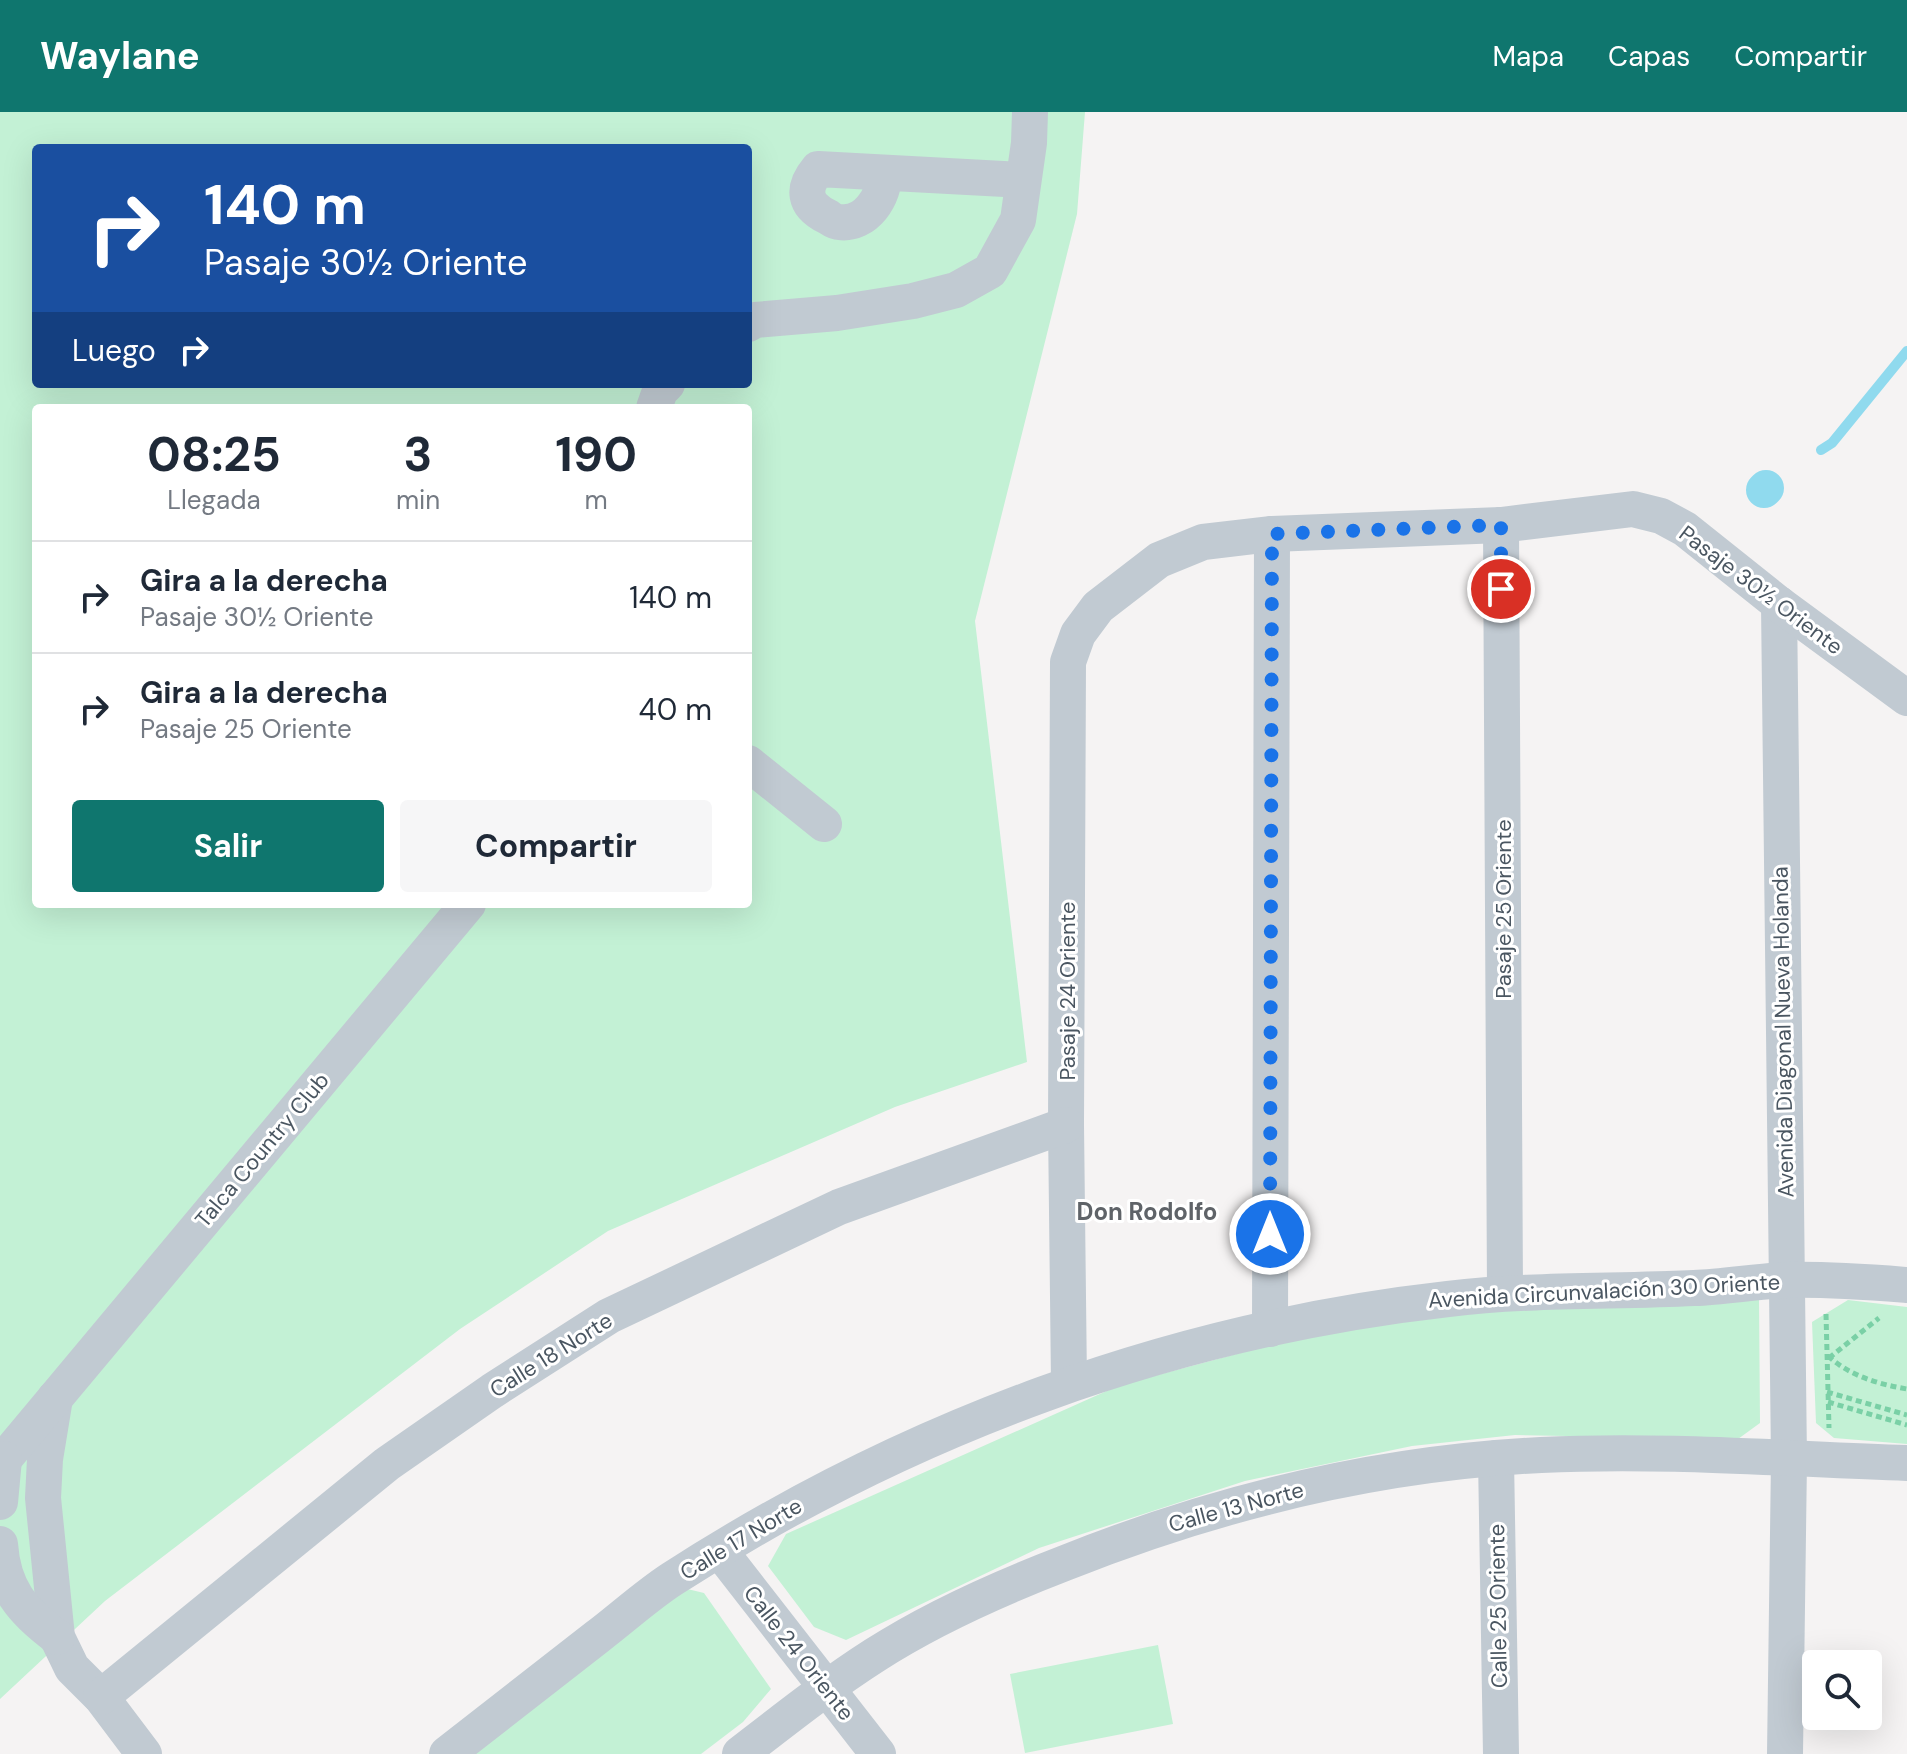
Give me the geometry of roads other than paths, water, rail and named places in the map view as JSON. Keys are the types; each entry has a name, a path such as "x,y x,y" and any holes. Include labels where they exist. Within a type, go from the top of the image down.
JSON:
{"street":[{"path":"752,322 913,301 956,290 990,271 1018,220 1029,143 1030,112"},
{"path":"884,173 1022,180"},
{"name":"Pasaje 30½ Oriente","path":"1098,607 1159,560 1203,542 1272,534 1501,525 1633,509 1661,516 1685,529 1779,604 1907,698"},
{"name":"Pasaje 25 Oriente","path":"1501,525 1505,1293"},
{"path":"1270,1329 1272,534"},
{"name":"Avenida Diagonal Nueva Holanda","path":"1779,604 1789,1460 1785,1754"},
{"name":"Pasaje 24 Oriente","path":"1069,1383 1066,1125 1068,662 1078,634 1098,607"},
{"path":"752,766 824,824"},
{"name":"Talca Country Club","path":"0,1502 2,1462 465,908"},
{"name":"Calle 18 Norte","path":"101,1697 387,1464 492,1391 609,1316 839,1207 1066,1125"},
{"name":"Avenida Circunvalación 30 Oriente","path":"1069,1383 1270,1329 1388,1307 1505,1293 1695,1288 1786,1280 1825,1281 1898,1300"},
{"name":"Calle 17 Norte","path":"447,1754 670,1581 778,1516 899,1453 1069,1383"},
{"path":"55,1397 45,1459 43,1498 57,1637 72,1668 101,1697 144,1754"},
{"name":"Calle 13 Norte","path":"740,1754 877,1653 951,1613 1027,1577 1179,1521 1248,1500 1418,1466 1496,1458 1595,1453 1789,1460"},
{"name":"Calle 25 Oriente","path":"1496,1458 1501,1754"},
{"path":"1789,1460 1907,1463"},
{"path":"48,1532 0,1544 2,1567 15,1598 30,1617 57,1637"},
{"name":"Calle 24 Oriente","path":"720,1551 878,1754"}],"waterway":[{"path":"1821,450 1832,443 1907,351"}],"district":[{"name":"Don Rodolfo","path":"1147,1211"}]}
